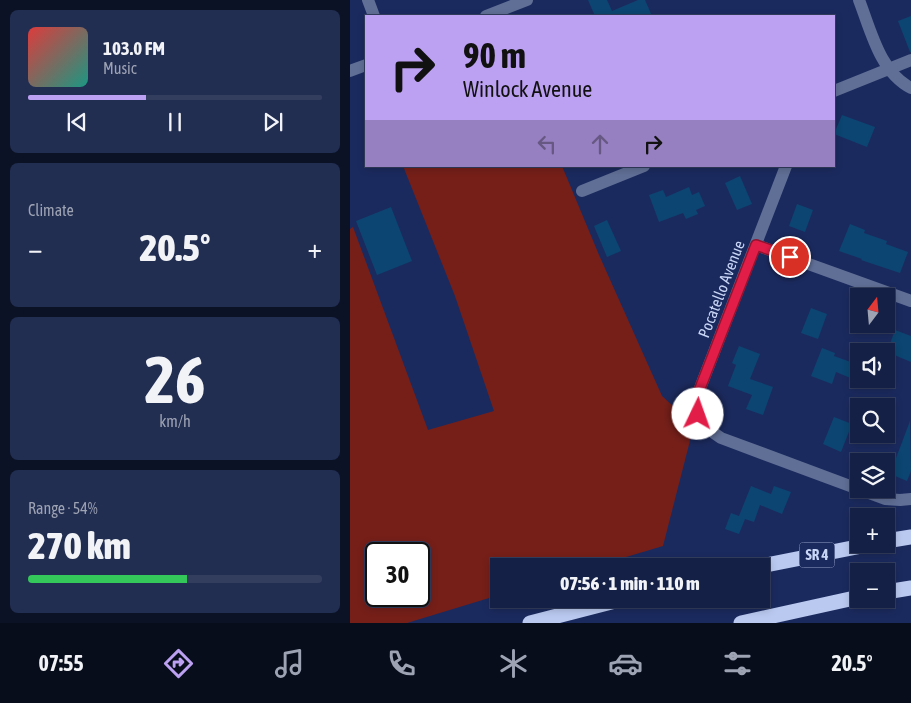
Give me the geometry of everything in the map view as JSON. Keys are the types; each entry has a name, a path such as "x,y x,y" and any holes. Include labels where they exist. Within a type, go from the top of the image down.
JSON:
{"highway":[{"path":"895,540 911,537"},
{"name":"SR 4","path":"770,564 850,548"},
{"path":"895,591 911,588"},
{"path":"741,623 850,599"},
{"path":"530,623 588,608"}],"street":[{"path":"368,0 374,15"},
{"path":"489,15 527,0"},
{"path":"859,0 888,69 898,80 911,88"},
{"path":"835,91 911,60"},
{"path":"350,71 365,65"},
{"path":"582,191 642,167"},
{"name":"Pocatello Avenue","path":"786,167 697,396 698,414 710,431 721,438 885,499 900,500 911,498"},
{"path":"756,245 911,301"}],"shaded area":[{"path":"403,167 562,167 599,255 662,396 694,425 663,546 623,558 490,558 490,598 407,623 350,623 350,229 353,227 428,430 494,411 455,296"}],"building":[{"path":"588,0 607,0 612,11 638,0 645,0 652,15 595,15"},
{"path":"911,16 911,52 910,52 898,21"},
{"path":"842,115 875,127 867,147 835,134"},
{"path":"740,176 752,204 737,210 725,183"},
{"path":"689,187 692,195 699,192 705,206 696,210 698,214 686,219 683,213 659,222 649,195 663,190 666,197"},
{"path":"797,204 813,210 805,232 789,226"},
{"path":"391,207 412,261 377,275 356,221"},
{"path":"607,220 621,251 607,257 594,226"},
{"path":"850,224 865,230 864,233 887,241 886,244 908,252 900,273 839,251"},
{"path":"811,308 827,314 818,339 801,333"},
{"path":"895,330 911,336 911,362 895,355 895,343 890,343"},
{"path":"739,346 760,354 750,379 773,387 763,415 746,409 752,395 728,386 736,365 732,363"},
{"path":"822,348 835,353 834,356 850,362 850,378 836,372 832,384 811,376"},
{"path":"834,417 850,423 850,429 841,452 823,444"},
{"path":"910,421 911,471 907,481 895,476 895,461"},
{"path":"751,486 771,494 774,486 791,492 782,514 760,505 754,522 745,519 739,534 725,529 731,513 739,516"}],"route":[{"path":"698,414 697,396 756,245 790,257"}]}
